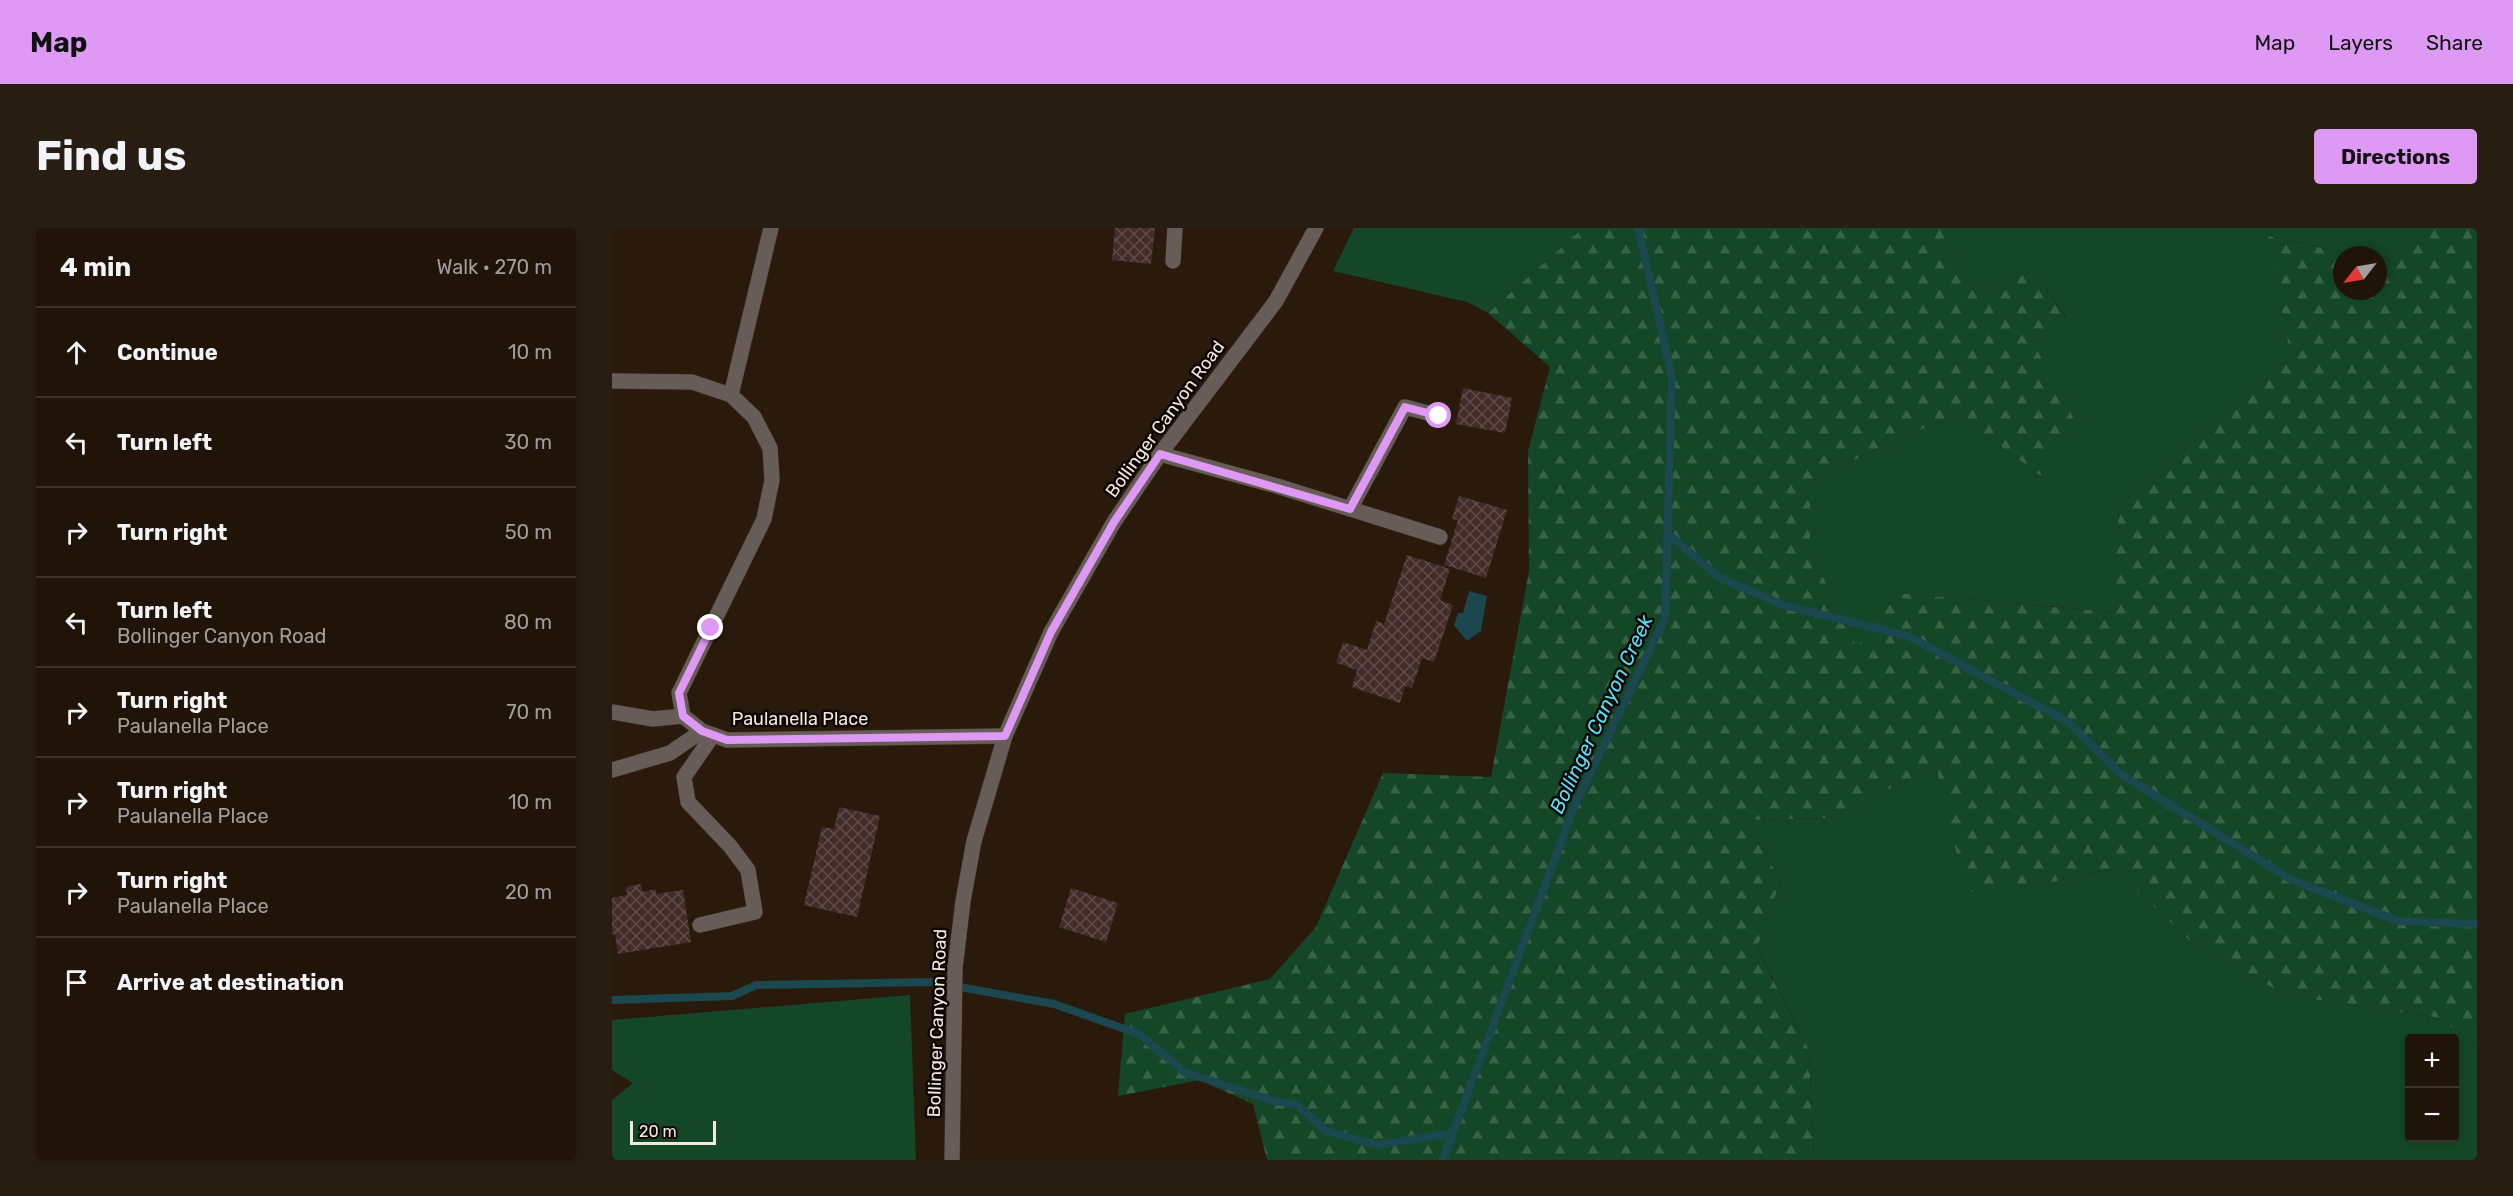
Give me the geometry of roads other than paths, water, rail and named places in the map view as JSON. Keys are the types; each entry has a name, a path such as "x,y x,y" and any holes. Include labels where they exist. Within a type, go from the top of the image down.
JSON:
{"street":[{"path":"732,395 771,228"},
{"path":"1173,261 1175,228"},
{"name":"Bollinger Canyon Road","path":"952,1160 955,968 963,901 974,841 1005,736 1051,632 1114,522 1160,454 1276,301 1316,228"},
{"path":"612,381 692,382 732,395 754,417 770,448 772,480 764,519 679,693 683,716 653,719 612,712"},
{"path":"1350,509 1405,407 1439,416"},
{"path":"1160,454 1440,537"},
{"name":"Paulanella Place","path":"683,716 707,733 727,740 1005,736"},
{"path":"612,770 669,753 707,733"},
{"path":"700,925 755,912 748,870 730,846 688,802 684,777 707,733"}],"water":[{"path":"1469,591 1487,596 1481,631 1467,641 1454,625 1458,613 1463,613"}],"waterway":[{"name":"Bollinger Canyon Creek","path":"1443,1160 1574,807 1665,618 1672,377 1638,228"},
{"path":"1668,534 1720,578 1783,605 1908,636 2068,722 2122,775 2292,880 2398,921 2477,924"},
{"path":"612,1000 732,996 756,985 931,982 1054,1004 1139,1034 1184,1072 1274,1101 1296,1104 1326,1131 1377,1145 1452,1133"}]}
